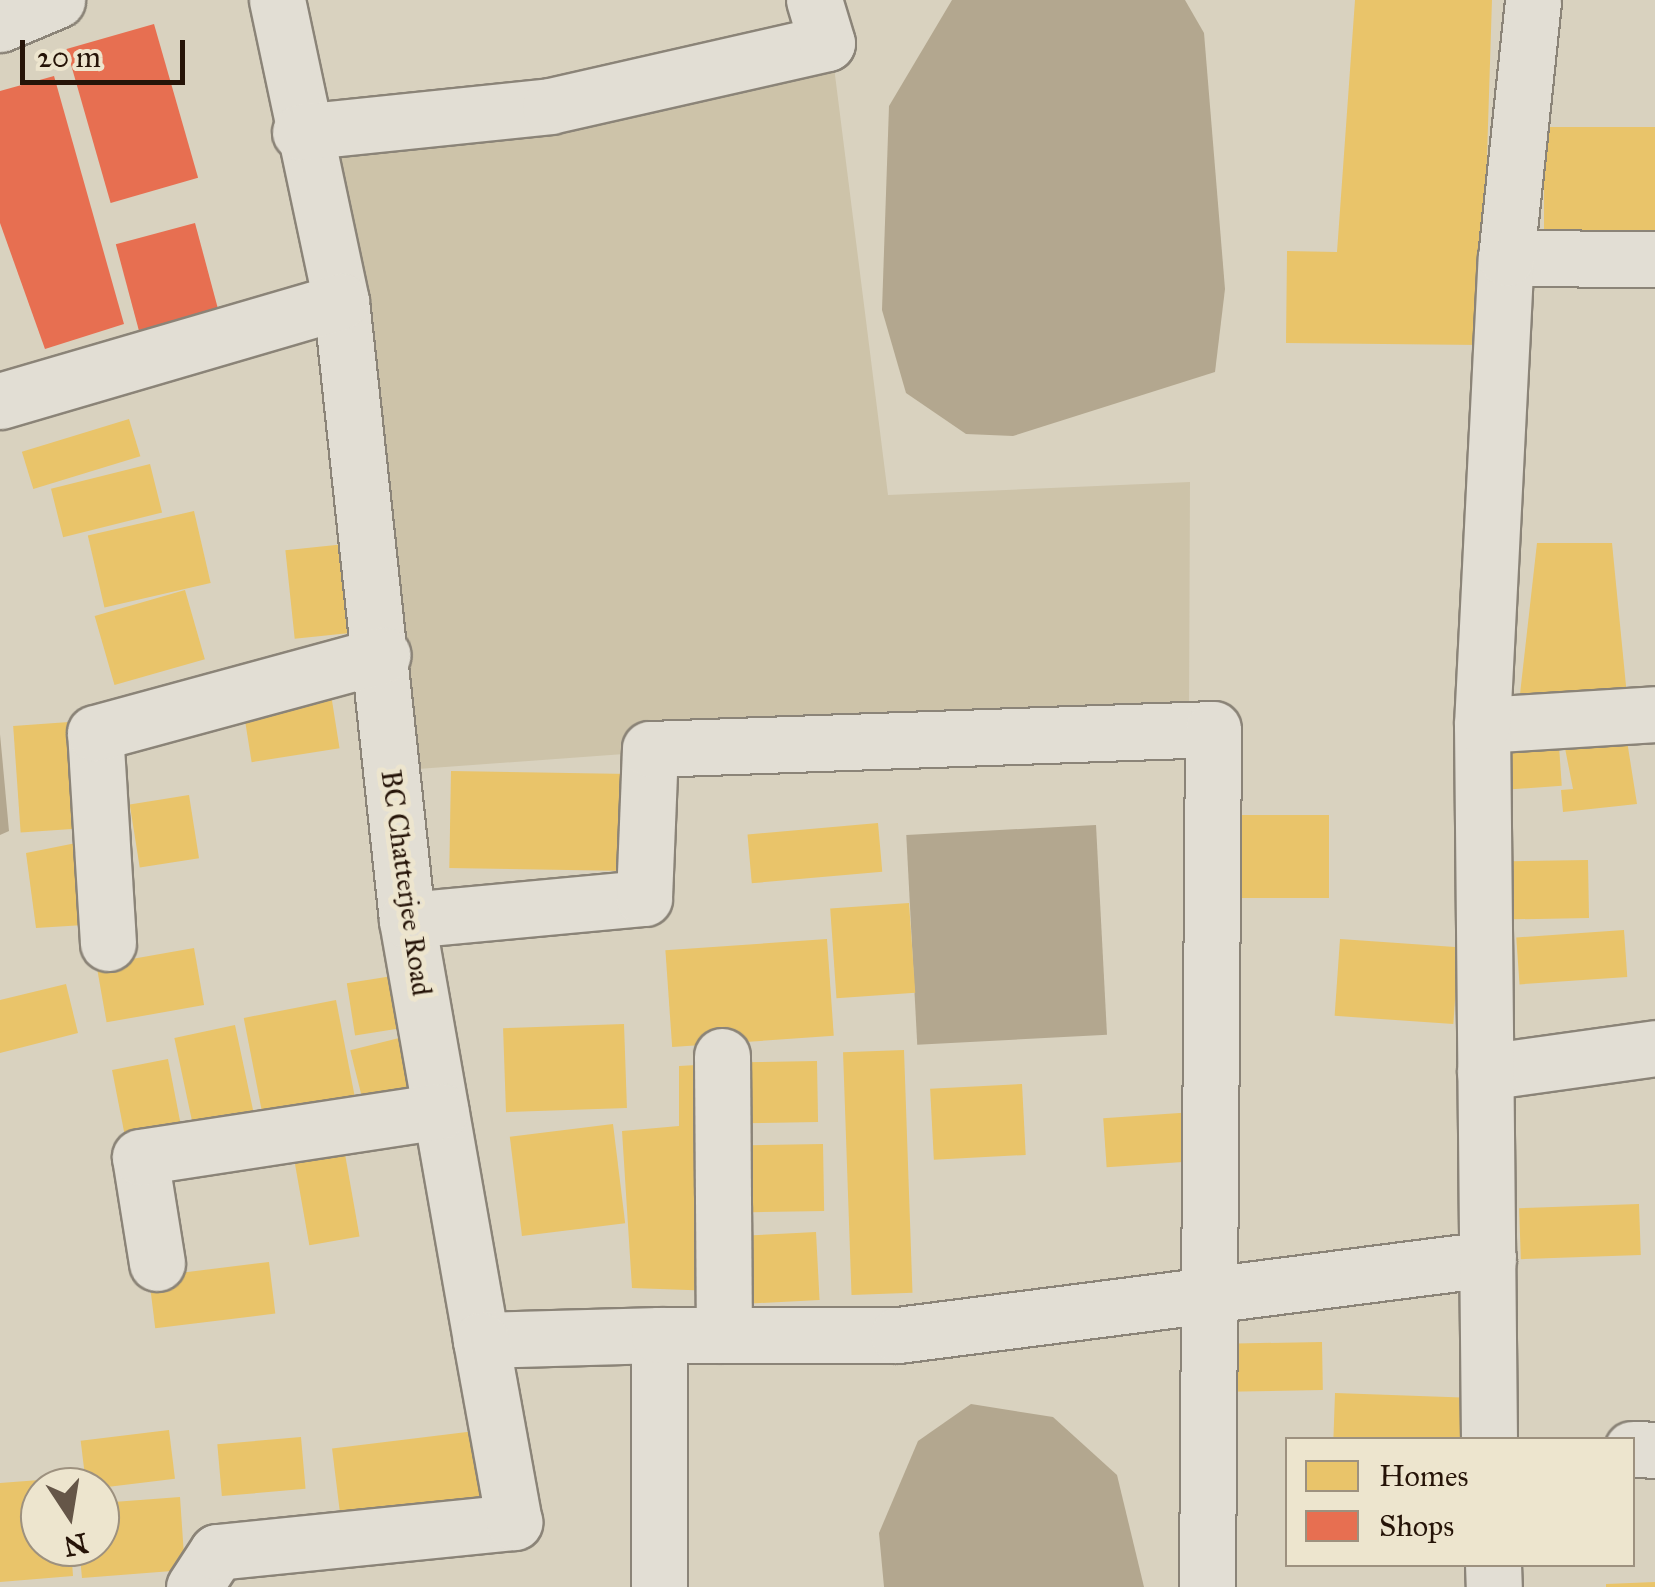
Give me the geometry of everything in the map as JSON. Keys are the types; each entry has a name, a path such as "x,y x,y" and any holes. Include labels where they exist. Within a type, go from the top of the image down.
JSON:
{"street":[{"path":"0,24 57,0"},
{"name":"BC Chatterjee Road","path":"194,1587 216,1552 514,1522 407,920 383,655 340,301 300,132 277,0"},
{"path":"300,132 550,106 827,43 814,0"},
{"path":"1489,1437 1482,725 1506,258 1533,0"},
{"path":"1506,258 1655,259"},
{"path":"0,401 340,301"},
{"path":"108,943 95,733 383,655"},
{"path":"1482,725 1655,714"},
{"path":"407,920 644,898 650,749 1213,729 1206,1587"},
{"path":"1485,1072 1655,1048"},
{"path":"722,1056 724,1335"},
{"path":"157,1263 140,1158 441,1111"},
{"path":"481,1340 898,1335 1209,1288 1488,1260"},
{"path":"659,1335 659,1587"}],"shaded area":[{"path":"952,0 1185,0 1204,33 1225,289 1215,372 1013,436 966,434 906,393 882,310 889,106"},
{"path":"834,67 888,495 1190,482 1189,713 404,770 319,144"},
{"path":"0,734 9,831 0,835"},
{"path":"1096,825 1107,1035 917,1045 906,835"},
{"path":"971,1404 1053,1417 1117,1475 1144,1587 884,1587 879,1533 918,1441"}],"building: Homes":[{"path":"1355,0 1492,0 1481,345 1286,343 1287,251 1337,252"},
{"path":"1544,127 1655,127 1655,249 1544,249"},
{"path":"129,419 140,456 33,489 22,452"},
{"path":"150,464 162,513 63,537 51,489"},
{"path":"194,511 211,583 104,608 88,536"},
{"path":"355,543 364,632 295,639 285,550"},
{"path":"1537,543 1612,543 1627,696 1519,703"},
{"path":"185,590 205,659 114,685 95,616"},
{"path":"330,688 340,748 252,762 242,702"},
{"path":"83,721 90,828 21,833 13,726"},
{"path":"1625,728 1637,804 1563,812 1561,790 1573,789 1563,738"},
{"path":"1558,732 1562,786 1512,789 1508,735"},
{"path":"451,771 630,774 628,871 449,868"},
{"path":"189,795 199,858 140,868 130,804"},
{"path":"1233,815 1329,815 1329,898 1233,898"},
{"path":"878,823 882,872 752,883 747,834"},
{"path":"96,839 100,924 36,928 26,853"},
{"path":"1588,860 1589,918 1487,920 1486,862"},
{"path":"909,903 915,993 836,998 830,909"},
{"path":"1624,930 1627,977 1520,984 1516,938"},
{"path":"827,939 834,1036 672,1047 665,950"},
{"path":"1340,939 1459,947 1453,1024 1335,1016"},
{"path":"194,948 204,1005 107,1022 97,965"},
{"path":"411,973 419,1025 355,1036 347,983"},
{"path":"66,984 78,1033 0,1053 0,1000"},
{"path":"336,1000 356,1101 263,1119 244,1018"},
{"path":"624,1024 627,1108 506,1112 503,1028"},
{"path":"235,1025 255,1120 195,1133 174,1038"},
{"path":"423,1032 435,1081 362,1099 350,1050"},
{"path":"904,1050 912,1293 852,1295 843,1052"},
{"path":"168,1059 182,1133 126,1143 112,1070"},
{"path":"817,1061 818,1122 740,1123 739,1062"},
{"path":"714,1064 716,1291 632,1288 622,1131 679,1126 679,1066"},
{"path":"1022,1084 1026,1155 934,1160 930,1089"},
{"path":"1194,1112 1197,1161 1107,1167 1103,1118"},
{"path":"613,1124 625,1223 522,1236 510,1137"},
{"path":"342,1137 360,1236 309,1245 292,1146"},
{"path":"823,1144 824,1211 741,1212 740,1145"},
{"path":"1639,1204 1641,1255 1521,1259 1519,1208"},
{"path":"816,1232 820,1300 747,1304 743,1236"},
{"path":"269,1262 275,1314 155,1328 149,1277"},
{"path":"1322,1342 1323,1390 1213,1392 1212,1344"},
{"path":"1335,1393 1469,1398 1468,1437 1333,1437"},
{"path":"169,1430 175,1479 120,1485 120,1467 84,1467 81,1441"},
{"path":"475,1431 484,1503 341,1521 332,1449"},
{"path":"301,1437 306,1489 222,1496 217,1444"},
{"path":"20,1481 20,1567 72,1567 73,1576 0,1582 0,1483"},
{"path":"180,1497 185,1570 82,1578 81,1567 120,1567 120,1502"},
{"path":"1655,1582 1655,1587 1606,1587 1606,1584"}],"building: Shops":[{"path":"154,24 198,178 111,203 67,49"},
{"path":"54,76 124,324 45,349 0,223 0,91"},
{"path":"195,223 218,309 139,330 116,244"}]}
